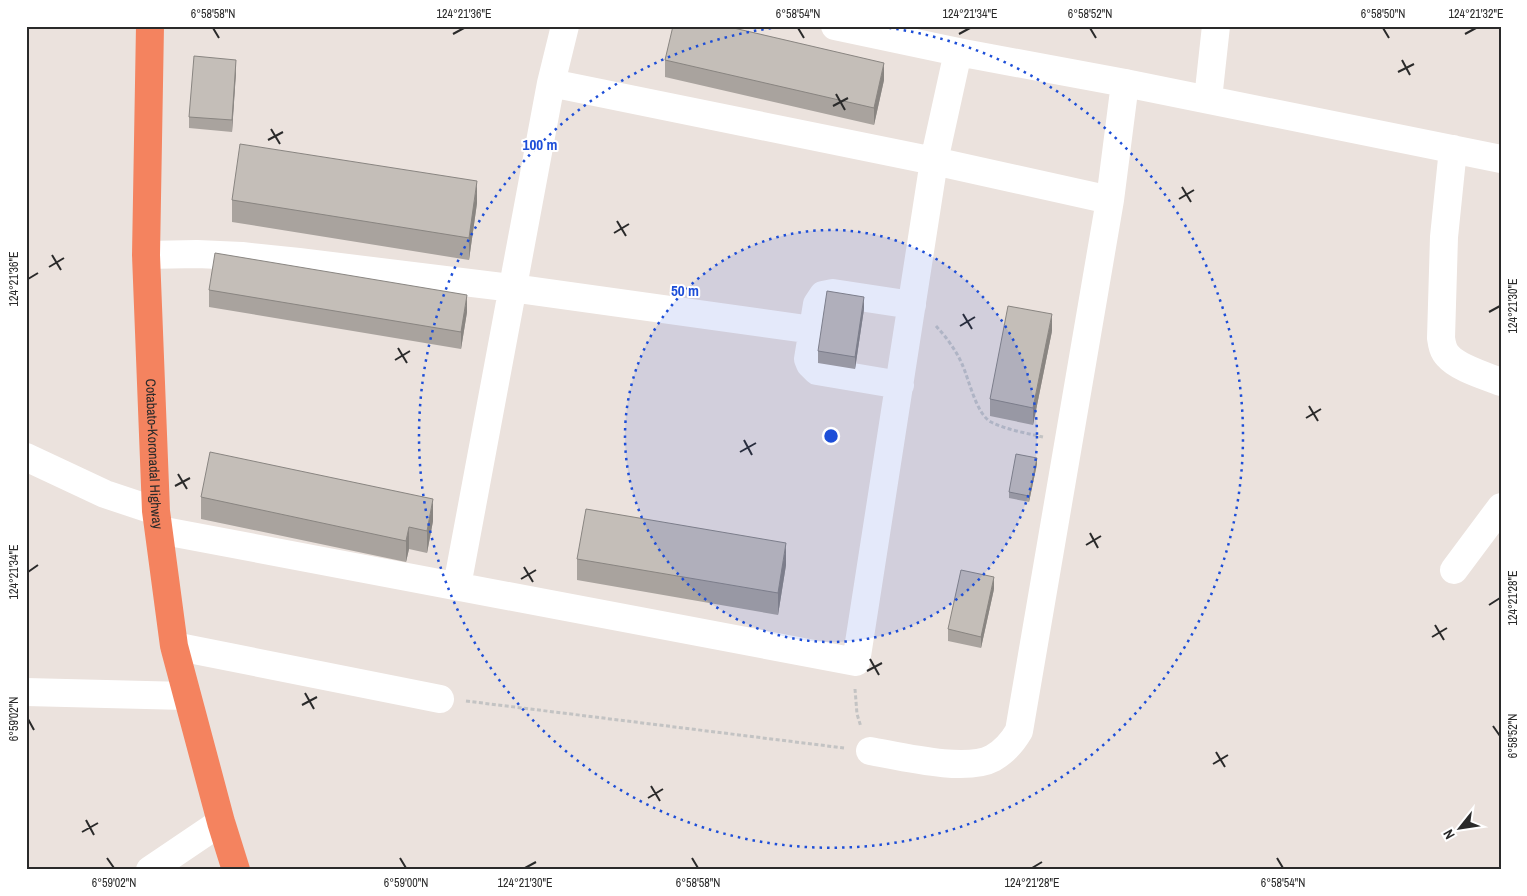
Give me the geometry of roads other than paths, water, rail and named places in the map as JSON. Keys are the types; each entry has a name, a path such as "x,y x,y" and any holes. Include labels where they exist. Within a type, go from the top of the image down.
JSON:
{"highway":[{"name":"Cotabato-Koronadal Highway","path":"150,26 146,255 158,520 174,646 220,822 236,870"}],"street":[{"path":"456,586 564,26"},
{"path":"835,26 874,30 958,52 1125,83 1501,159"},
{"path":"1208,100 1216,26"},
{"path":"26,457 158,520 456,586 856,662 934,161 958,52"},
{"path":"552,83 934,161 1110,200"},
{"path":"870,751 931,762 971,764 991,759 1010,746 1019,731 1110,200 1125,83"},
{"path":"1453,149 1444,237 1441,338 1443,348 1448,356 1458,363 1501,382"},
{"path":"146,255 197,254 242,256 512,288 813,330"},
{"path":"900,386 817,371 808,359 817,304 819,298 828,293 912,305"},
{"path":"1454,570 1501,508"},
{"path":"174,646 440,698"},
{"path":"26,692 186,696"},
{"path":"150,870 220,822"}]}
